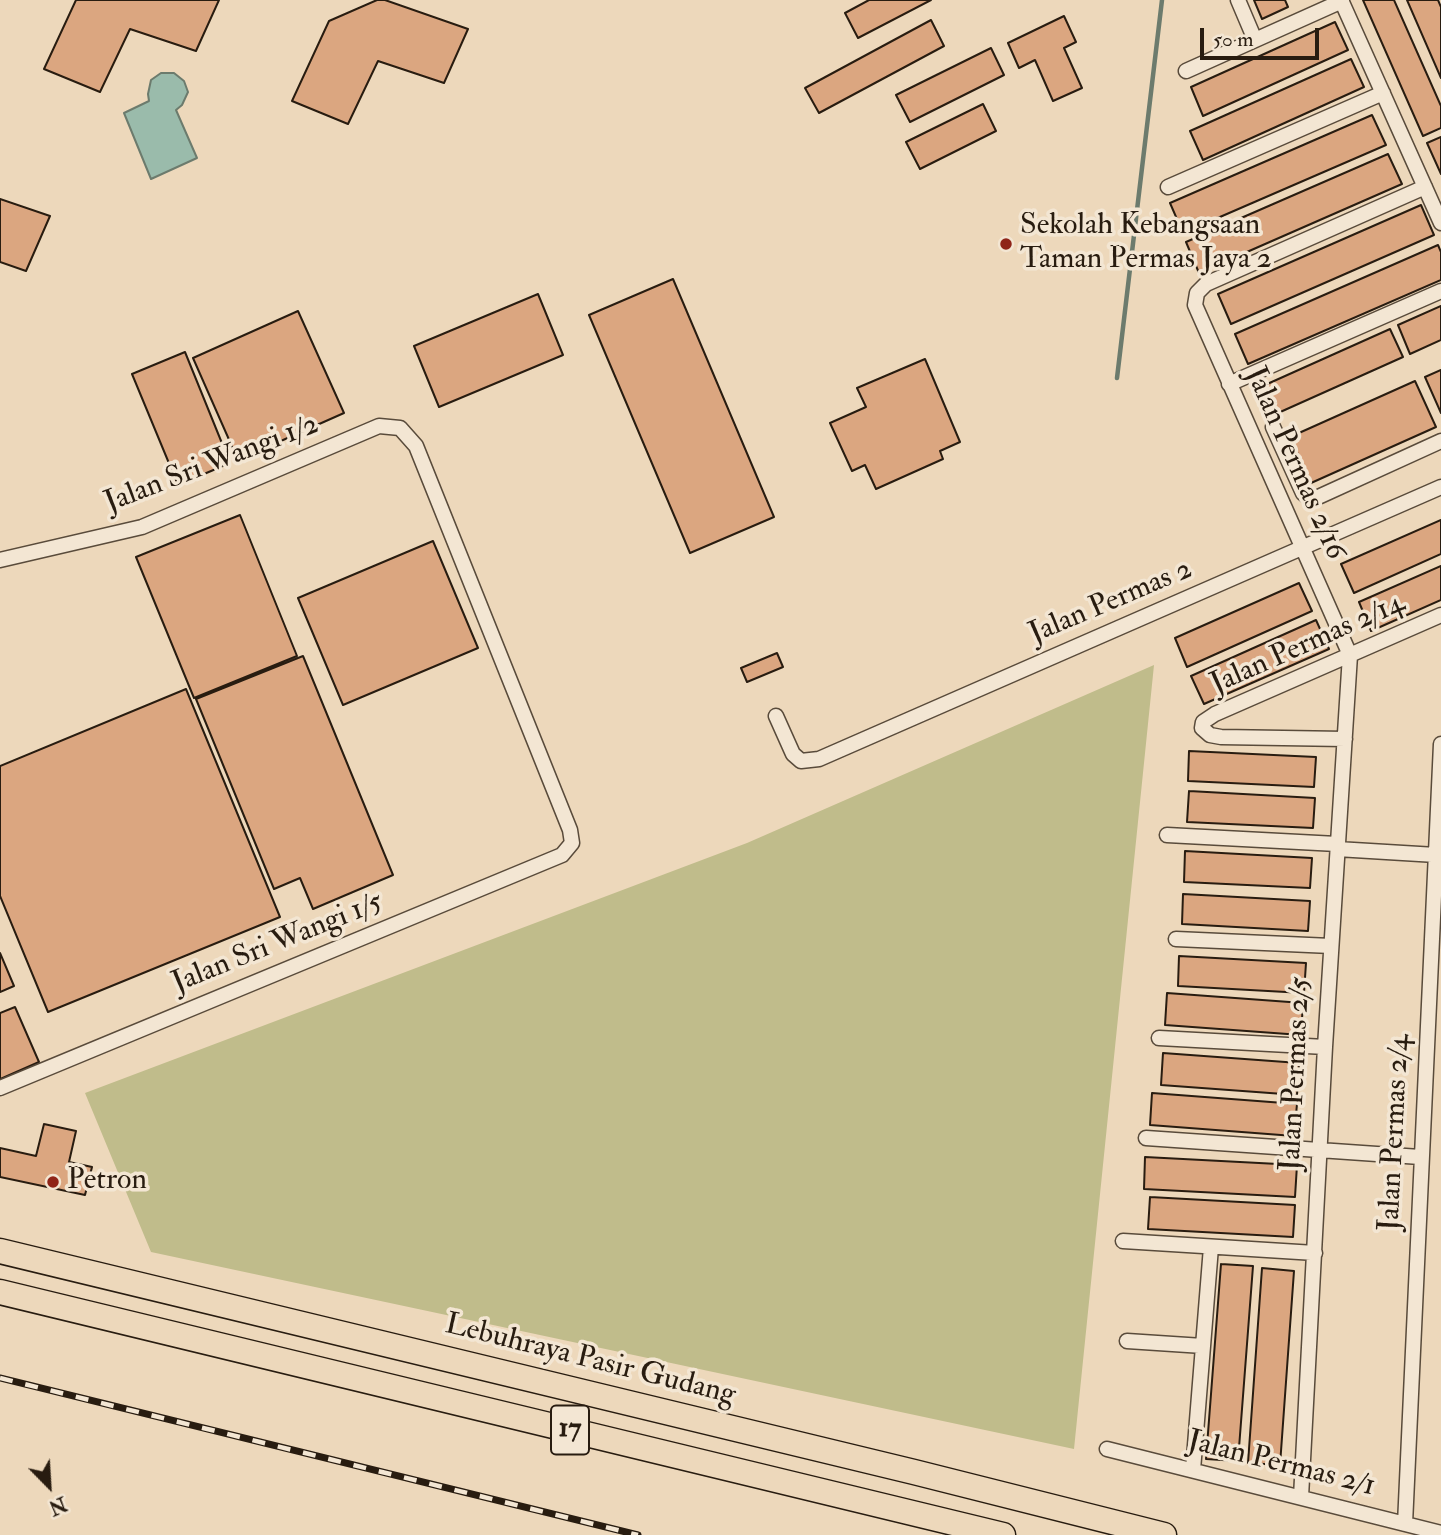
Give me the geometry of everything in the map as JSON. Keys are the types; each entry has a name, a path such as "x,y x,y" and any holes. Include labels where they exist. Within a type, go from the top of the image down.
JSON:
{"highway":[{"name":"Lebuhraya Pasir Gudang","path":"0,1251 901,1468 1164,1535"},
{"name":"17","path":"0,1292 1003,1535"}],"street":[{"path":"1238,0 1255,40"},
{"path":"1186,71 1341,0 1441,223"},
{"path":"1168,187 1383,93"},
{"name":"Jalan Permas 2/16","path":"1350,655 1195,304 1197,293 1206,284 1425,187"},
{"path":"1230,384 1441,291"},
{"name":"Jalan Sri Wangi 1/2","path":"0,560 142,527 379,426 400,428 416,446 565,817 572,843"},
{"path":"1273,427 1303,493 1316,498 1441,441"},
{"name":"Jalan Permas 2","path":"776,716 793,754 801,761 819,759 1441,487"},
{"name":"Jalan Permas 2/14","path":"1345,739 1222,737 1210,735 1202,728 1203,722 1215,714 1441,615"},
{"name":"Jalan Permas 2/5","path":"1301,1497 1319,1149 1350,655"},
{"name":"Jalan Permas 2/4","path":"1405,1524 1420,1157 1434,1056 1436,855 1441,744"},
{"path":"1167,835 1436,855"},
{"name":"Jalan Sri Wangi 1/5","path":"0,1088 562,855 572,843"},
{"path":"1176,939 1331,946"},
{"path":"1159,1038 1325,1047"},
{"path":"1146,1138 1420,1157"},
{"path":"1123,1241 1315,1253"},
{"path":"1193,1470 1212,1247"},
{"path":"1127,1341 1203,1346"},
{"name":"Jalan Permas 2/1","path":"1107,1449 1441,1533"}],"shaded area":[{"path":"161,73 174,73 184,81 188,92 182,105 176,110 197,158 151,179 124,113 149,101 151,80"},
{"path":"1154,665 1074,1449 151,1252 85,1093 747,843"}],"building":[{"path":"76,0 219,0 196,51 130,29 100,92 44,69"},
{"path":"377,0 385,0 468,29 444,83 378,61 348,124 292,101 329,21"},
{"path":"869,0 931,0 858,38 845,13"},
{"path":"1254,0 1285,0 1288,7 1262,19"},
{"path":"1363,0 1394,0 1441,106 1441,128 1423,136"},
{"path":"1407,0 1438,0 1441,7 1441,78"},
{"path":"1064,16 1076,42 1064,48 1082,88 1053,101 1035,60 1019,68 1008,43"},
{"path":"931,20 944,46 819,113 805,88"},
{"path":"1335,22 1348,50 1203,116 1191,87"},
{"path":"991,48 1004,75 910,122 896,95"},
{"path":"1351,59 1364,87 1203,160 1190,131"},
{"path":"983,104 996,131 920,169 906,142"},
{"path":"1372,115 1386,145 1183,233 1170,203"},
{"path":"1441,137 1441,174 1427,143"},
{"path":"1388,154 1402,184 1199,273 1186,242"},
{"path":"0,199 50,216 26,271 0,262"},
{"path":"1421,205 1434,235 1231,324 1218,294"},
{"path":"1438,245 1441,252 1441,280 1248,364 1235,334"},
{"path":"673,279 774,517 690,553 589,315"},
{"path":"538,294 563,355 439,407 414,346"},
{"path":"1441,306 1441,340 1410,354 1398,325"},
{"path":"298,311 344,413 238,460 193,358"},
{"path":"1390,329 1403,357 1278,413 1265,385"},
{"path":"185,352 230,463 178,485 132,374"},
{"path":"925,359 960,442 940,451 943,459 876,489 865,465 852,471 830,423 866,407 857,388"},
{"path":"1441,370 1441,413 1425,377"},
{"path":"1415,381 1436,427 1311,483 1290,437"},
{"path":"240,515 297,656 194,698 136,557"},
{"path":"1441,520 1441,554 1354,593 1341,564"},
{"path":"433,541 478,648 343,705 298,598"},
{"path":"1441,566 1441,600 1371,631 1359,602"},
{"path":"1299,583 1312,611 1187,667 1175,638"},
{"path":"1316,620 1329,649 1204,704 1191,676"},
{"path":"777,653 783,667 747,682 741,668"},
{"path":"303,656 393,875 313,909 300,878 274,889 196,699"},
{"path":"186,689 280,917 48,1012 0,896 0,766"},
{"path":"1189,751 1316,757 1314,787 1188,781"},
{"path":"1189,791 1315,798 1313,828 1187,822"},
{"path":"1185,851 1312,858 1310,888 1184,882"},
{"path":"1183,894 1310,901 1308,931 1182,924"},
{"path":"0,953 14,986 0,992"},
{"path":"1179,956 1306,963 1304,993 1178,986"},
{"path":"1167,993 1303,1003 1301,1035 1165,1025"},
{"path":"15,1007 39,1062 0,1079 0,1013"},
{"path":"1163,1053 1299,1063 1297,1095 1161,1085"},
{"path":"1152,1093 1297,1104 1294,1136 1150,1125"},
{"path":"44,1124 76,1131 69,1162 92,1167 85,1195 0,1177 0,1148 36,1156"},
{"path":"1145,1157 1297,1165 1295,1197 1144,1189"},
{"path":"1150,1197 1295,1205 1293,1237 1148,1229"},
{"path":"1221,1264 1253,1266 1238,1461 1206,1459"},
{"path":"1262,1268 1294,1271 1280,1465 1248,1463"}],"waterway":[{"path":"1117,378 1162,0"}],"railway":[{"path":"0,1378 638,1535"}],"place":[{"name":"Sekolah Kebangsaan Taman Permas Jaya 2","path":"1006,244"},
{"name":"Petron","path":"53,1182"}]}
